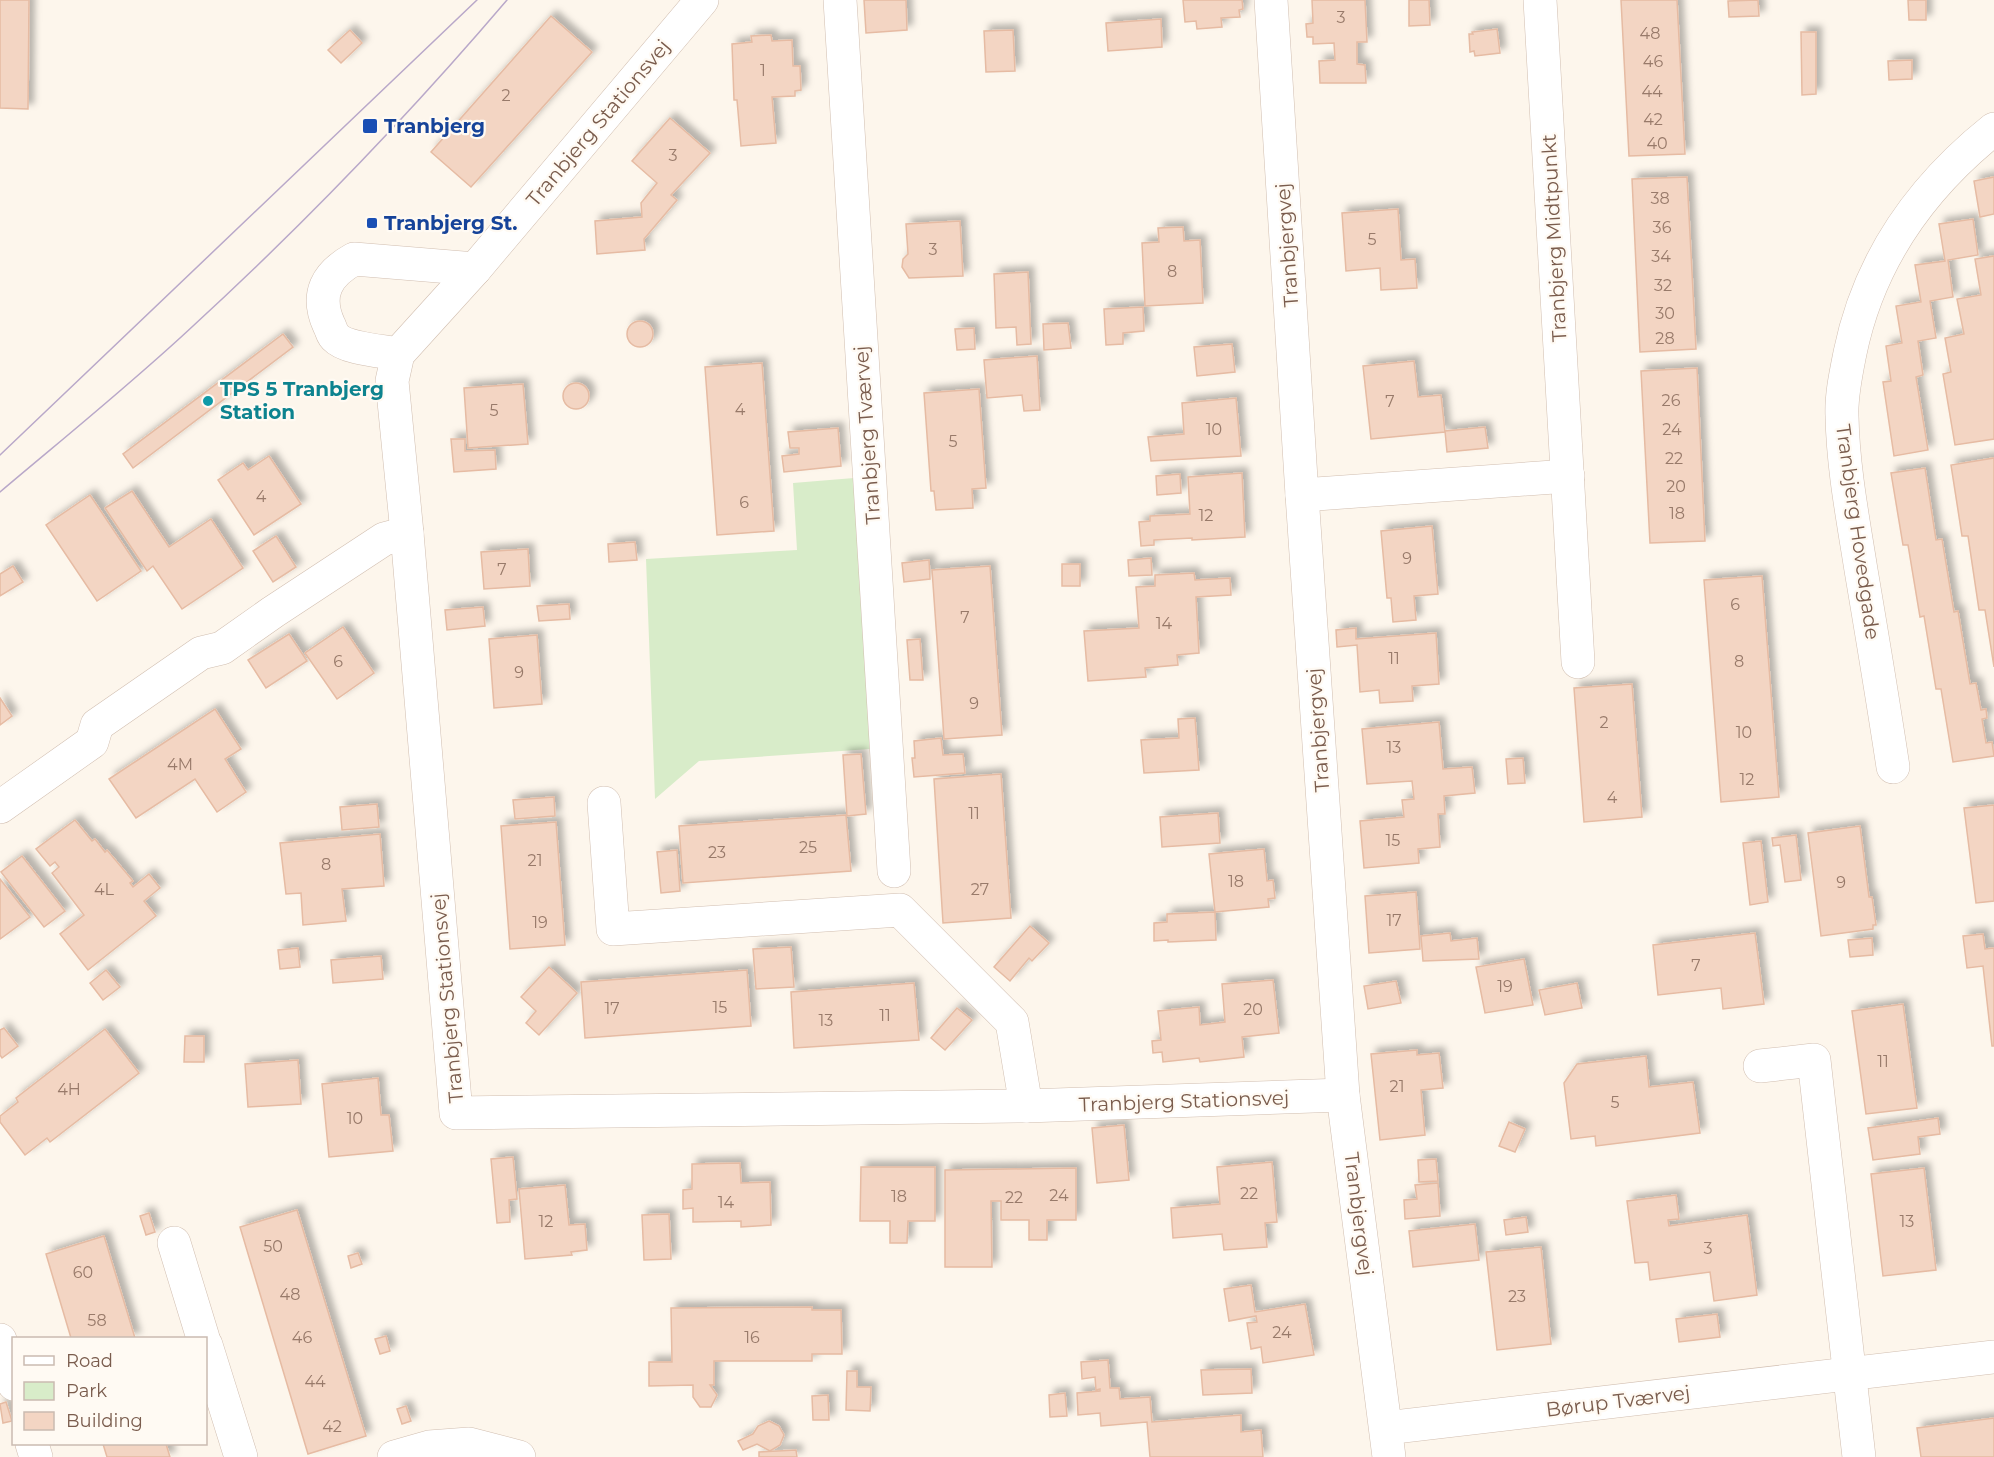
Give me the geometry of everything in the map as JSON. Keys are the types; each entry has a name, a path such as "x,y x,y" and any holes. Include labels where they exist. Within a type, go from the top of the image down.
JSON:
{"street":[{"name":"Tranbjerg Stationsvej","path":"702,0 475,269 398,354 392,381 456,1113 1026,1106 1343,1095"},
{"name":"Tranbjerg Tværvej","path":"840,0 894,871"},
{"name":"Tranbjergvej","path":"1271,0 1343,1095 1388,1442"},
{"name":"Tranbjerg Midtpunkt","path":"1539,0 1578,662"},
{"name":"Tranbjerg Hovedgade","path":"1893,767 1845,472 1842,414 1847,368 1856,322 1871,282 1891,244 1921,200 1975,144 1994,129"},
{"path":"398,354 350,345 335,337 326,317 323,294 329,279 341,267 354,259 475,269"},
{"path":"1302,495 1568,477"},
{"path":"0,807 92,742 97,725 201,653 222,648 384,539 407,533"},
{"path":"604,803 613,928 900,910 1012,1022 1026,1106"},
{"path":"1760,1066 1814,1060 1859,1457"},
{"path":"174,1243 203,1337"},
{"path":"0,1340 12,1378"},
{"path":"207,1348 241,1457"},
{"name":"Børup Tværvej","path":"1388,1442 1850,1374 1994,1357"},
{"path":"394,1457 429,1447 469,1444 519,1457"}],"green space":[{"path":"854,478 870,749 699,761 655,799 646,559 797,550 793,483"}],"building":[{"path":"0,0 29,0 28,109 0,108"},
{"path":"864,0 906,0 907,30 866,33"},
{"path":"1183,0 1242,0 1243,9 1239,10 1240,17 1221,18 1222,27 1197,29 1196,21 1185,22"},
{"path":"1312,0 1365,0 1367,42 1357,42 1357,64 1365,65 1366,83 1320,83 1319,61 1335,60 1334,43 1313,44 1313,37 1307,37 1306,24 1313,23"},
{"path":"1409,0 1429,0 1430,25 1409,26"},
{"path":"1621,0 1677,0 1685,154 1629,156"},
{"path":"1758,0 1759,16 1729,17 1728,1"},
{"path":"1908,0 1926,0 1926,20 1909,20"},
{"path":"551,16 592,52 471,187 431,152"},
{"path":"1161,19 1162,47 1108,51 1106,23"},
{"path":"1497,29 1500,53 1475,56 1474,51 1470,52 1469,34"},
{"path":"350,30 362,43 341,63 328,50"},
{"path":"1013,30 1015,71 986,72 984,31"},
{"path":"1801,32 1816,32 1816,94 1802,95"},
{"path":"771,35 772,41 792,40 793,66 800,66 801,90 795,91 795,96 772,97 776,143 741,146 737,100 734,100 732,44 752,42 751,36"},
{"path":"1912,60 1912,79 1889,80 1888,61"},
{"path":"670,118 710,153 671,195 677,200 644,239 645,250 597,254 595,221 642,217 641,203 657,183 632,161"},
{"path":"1687,177 1696,349 1640,352 1632,179"},
{"path":"1994,177 1994,214 1980,217 1974,181"},
{"path":"1398,209 1401,260 1415,259 1417,288 1381,290 1380,268 1346,271 1342,213"},
{"path":"1973,219 1978,255 1948,260 1953,297 1930,301 1936,338 1918,341 1923,375 1916,377 1928,450 1894,456 1883,382 1891,381 1886,346 1902,343 1896,306 1921,302 1915,265 1945,261 1939,224"},
{"path":"960,221 963,276 909,278 902,267 903,259 908,254 906,224"},
{"path":"1183,227 1184,241 1200,240 1203,303 1145,306 1142,243 1159,242 1158,228"},
{"path":"1994,256 1994,439 1955,445 1943,374 1951,372 1945,338 1964,334 1957,299 1981,295 1975,259"},
{"path":"1028,272 1031,344 1017,345 1016,327 996,328 994,274"},
{"path":"1143,307 1144,331 1123,333 1123,344 1106,345 1104,309"},
{"path":"640,321 649,325 653,334 649,343 640,347 631,343 627,334 631,325"},
{"path":"1068,323 1071,348 1044,350 1043,324"},
{"path":"974,328 975,349 957,350 955,329"},
{"name":"TPS 5 Tranbjerg Station","path":"283,334 293,347 133,468 123,454"},
{"path":"1232,344 1235,372 1197,376 1194,347"},
{"path":"1037,356 1040,410 1024,411 1022,395 987,398 984,360"},
{"path":"1414,361 1418,397 1441,395 1445,432 1371,439 1363,366"},
{"path":"762,363 774,531 717,535 705,367"},
{"path":"1697,368 1705,541 1650,543 1641,371"},
{"path":"576,383 585,387 589,396 585,405 576,409 567,405 563,396 567,387"},
{"path":"523,384 528,444 468,448 464,388"},
{"path":"979,389 986,488 972,489 973,508 936,510 934,491 931,491 924,393"},
{"path":"1236,398 1241,456 1151,461 1148,437 1184,434 1182,403"},
{"path":"1485,427 1488,448 1447,452 1445,431"},
{"path":"838,428 841,466 784,472 782,456 799,454 799,448 790,448 788,432"},
{"path":"451,439 465,439 465,451 495,450 496,469 454,472"},
{"path":"269,456 301,504 254,535 218,480 243,463 248,470"},
{"path":"1994,458 1994,667 1985,610 1979,610 1968,536 1962,536 1951,465"},
{"path":"1925,468 1936,540 1942,539 1954,612 1958,611 1970,684 1976,683 1981,710 1986,709 1987,718 1982,719 1986,743 1992,742 1994,756 1953,762 1941,689 1936,689 1924,616 1920,617 1908,545 1903,545 1891,473"},
{"path":"1242,473 1245,537 1154,540 1154,545 1141,546 1139,522 1150,521 1150,516 1190,514 1188,477"},
{"path":"1180,474 1181,493 1157,495 1156,476"},
{"path":"132,491 169,547 211,519 243,568 182,609 153,566 147,571 105,508"},
{"path":"90,495 141,571 97,601 46,525"},
{"path":"1432,526 1438,594 1414,596 1416,620 1393,622 1391,598 1387,598 1381,531"},
{"path":"276,536 296,567 273,582 253,551"},
{"path":"635,542 637,560 609,562 608,544"},
{"path":"528,549 530,586 484,589 481,552"},
{"path":"1151,558 1152,575 1129,576 1128,560"},
{"path":"929,560 930,579 904,582 902,563"},
{"path":"1062,564 1080,564 1080,586 1062,586"},
{"path":"13,566 23,582 0,596 0,574"},
{"path":"990,566 1002,735 944,739 932,570"},
{"path":"1194,573 1195,580 1230,578 1231,595 1196,597 1199,653 1177,655 1178,665 1145,668 1146,677 1088,681 1084,631 1139,628 1136,587 1155,586 1155,575"},
{"path":"1762,576 1779,797 1721,802 1704,580"},
{"path":"569,604 570,619 539,621 537,606"},
{"path":"483,607 485,626 447,630 445,610"},
{"path":"343,627 374,673 337,699 305,653"},
{"path":"1356,628 1356,639 1436,633 1439,684 1412,686 1413,701 1380,703 1379,690 1360,692 1357,645 1337,647 1336,630"},
{"path":"289,634 307,661 266,688 248,660"},
{"path":"537,635 542,704 494,708 489,639"},
{"path":"920,639 923,680 910,680 907,640"},
{"path":"1632,684 1642,817 1584,822 1574,688"},
{"path":"0,698 12,716 0,725"},
{"path":"215,709 241,749 225,759 246,792 217,812 195,779 136,818 109,779"},
{"path":"1195,718 1199,770 1144,773 1141,740 1179,738 1178,719"},
{"path":"1439,722 1443,769 1472,767 1475,793 1444,796 1445,814 1438,814 1440,847 1418,849 1419,863 1364,868 1360,821 1404,817 1402,800 1414,799 1412,781 1367,784 1362,729"},
{"path":"941,738 943,755 963,754 965,773 914,777 912,758 915,758 914,741"},
{"path":"861,754 866,814 847,816 843,755"},
{"path":"1523,758 1525,783 1508,784 1506,759"},
{"path":"1001,774 1011,918 943,923 934,779"},
{"path":"554,797 555,816 515,819 513,800"},
{"path":"377,804 379,827 342,830 340,807"},
{"path":"1994,805 1994,901 1976,903 1964,808"},
{"path":"1218,813 1220,843 1162,847 1160,817"},
{"path":"846,815 851,871 683,883 679,826"},
{"path":"75,820 92,841 95,839 105,852 107,850 133,881 130,883 133,887 149,874 160,888 144,901 156,916 88,970 60,934 84,915 52,873 59,867 55,862 50,866 36,849"},
{"path":"556,822 565,945 510,949 501,826"},
{"path":"1860,826 1869,897 1872,897 1876,925 1873,925 1873,929 1821,936 1808,833"},
{"path":"380,834 384,886 342,889 346,921 303,925 301,893 286,894 280,843"},
{"path":"1796,835 1801,880 1785,882 1780,845 1773,846 1772,838"},
{"path":"1761,841 1768,902 1750,905 1743,843"},
{"path":"1264,849 1267,881 1273,880 1275,898 1268,899 1269,907 1215,912 1209,854"},
{"path":"677,850 680,891 661,893 657,852"},
{"path":"22,856 65,911 44,927 1,872"},
{"path":"0,879 30,917 0,939"},
{"path":"1416,892 1420,949 1369,953 1365,896"},
{"path":"1215,912 1216,940 1154,941 1154,923 1167,922 1167,914"},
{"path":"1030,926 1049,943 1032,961 1029,958 1010,981 994,967"},
{"path":"1450,933 1451,941 1477,938 1479,959 1423,961 1421,936"},
{"path":"1755,933 1764,1004 1723,1009 1721,988 1658,995 1653,945"},
{"path":"1983,934 1985,949 1994,948 1994,1046 1992,1046 1983,966 1967,968 1963,936"},
{"path":"1872,938 1873,955 1850,957 1848,940"},
{"path":"791,947 794,987 756,989 753,949"},
{"path":"298,948 300,967 280,969 278,950"},
{"path":"381,956 383,979 333,983 331,960"},
{"path":"1524,959 1533,1005 1485,1013 1476,967"},
{"path":"549,967 577,993 539,1035 526,1023 536,1011 521,997"},
{"path":"106,970 120,987 103,1000 90,983"},
{"path":"747,970 751,1026 585,1038 581,982"},
{"path":"1273,980 1279,1033 1242,1037 1244,1057 1200,1062 1199,1058 1163,1062 1162,1052 1153,1053 1152,1041 1161,1040 1158,1011 1199,1007 1200,1025 1225,1022 1222,984"},
{"path":"1396,981 1401,1003 1368,1009 1364,986"},
{"path":"914,983 919,1040 794,1048 791,992"},
{"path":"1577,983 1582,1008 1545,1015 1539,990"},
{"path":"1903,1004 1917,1108 1866,1114 1852,1011"},
{"path":"957,1008 972,1020 945,1050 931,1038"},
{"path":"4,1028 18,1046 2,1058 0,1030"},
{"path":"105,1029 139,1073 50,1142 47,1138 25,1155 0,1122 0,1116 18,1102 16,1098"},
{"path":"185,1036 204,1036 204,1062 184,1062"},
{"path":"1417,1050 1417,1055 1439,1053 1443,1088 1421,1090 1425,1135 1380,1140 1371,1054"},
{"path":"1646,1056 1649,1087 1693,1082 1700,1133 1596,1146 1595,1136 1571,1139 1564,1083 1577,1064"},
{"path":"298,1060 301,1104 248,1107 245,1064"},
{"path":"378,1078 381,1115 389,1115 393,1151 329,1157 322,1084"},
{"path":"1938,1118 1940,1134 1918,1137 1920,1154 1873,1160 1868,1128"},
{"path":"1509,1122 1525,1129 1515,1152 1499,1146"},
{"path":"1124,1125 1129,1180 1097,1183 1092,1128"},
{"path":"513,1157 517,1199 509,1200 510,1222 497,1223 491,1159"},
{"path":"1436,1159 1438,1181 1419,1182 1418,1160"},
{"path":"1272,1162 1277,1222 1265,1223 1267,1247 1224,1250 1222,1234 1173,1238 1171,1208 1220,1204 1217,1167"},
{"path":"740,1163 741,1183 770,1182 771,1225 741,1227 741,1221 693,1222 693,1208 683,1209 683,1190 692,1189 692,1164"},
{"path":"861,1167 935,1167 935,1221 908,1221 907,1243 890,1243 890,1221 860,1221"},
{"path":"1076,1168 1076,1220 1047,1220 1047,1240 1029,1240 1029,1220 1001,1220 1001,1201 991,1201 992,1267 945,1267 945,1170"},
{"path":"1924,1168 1936,1270 1883,1276 1871,1174"},
{"path":"1438,1183 1440,1216 1405,1219 1404,1200 1417,1199 1415,1185"},
{"path":"565,1185 569,1225 585,1224 587,1250 571,1252 572,1255 525,1259 519,1189"},
{"path":"1676,1195 1679,1219 1668,1220 1669,1226 1747,1215 1757,1295 1714,1301 1710,1272 1650,1280 1648,1262 1635,1263 1627,1201"},
{"path":"297,1210 366,1436 308,1454 240,1227"},
{"path":"149,1213 155,1232 146,1235 140,1216"},
{"path":"669,1214 671,1259 644,1260 642,1215"},
{"path":"1526,1217 1528,1232 1506,1235 1504,1220"},
{"path":"1475,1224 1479,1260 1413,1267 1409,1231"},
{"path":"104,1236 135,1337 71,1337 46,1254"},
{"path":"1541,1247 1551,1344 1497,1350 1486,1252"},
{"path":"358,1253 362,1264 351,1268 348,1256"},
{"path":"1251,1285 1255,1312 1305,1304 1314,1355 1263,1363 1261,1347 1251,1349 1247,1323 1257,1322 1256,1316 1229,1321 1224,1289"},
{"path":"812,1307 812,1310 841,1310 842,1354 812,1354 812,1361 714,1361 714,1385 710,1385 717,1395 711,1407 700,1407 693,1397 693,1385 649,1386 649,1362 672,1362 671,1308"},
{"path":"1717,1314 1720,1337 1679,1342 1676,1319"},
{"path":"386,1336 390,1351 380,1354 375,1339"},
{"path":"1108,1360 1110,1388 1119,1388 1120,1399 1150,1397 1152,1422 1241,1415 1241,1432 1261,1430 1263,1457 1150,1457 1147,1422 1101,1426 1100,1413 1078,1415 1077,1393 1100,1391 1100,1389 1096,1390 1095,1377 1082,1379 1081,1362"},
{"path":"1251,1369 1252,1393 1203,1395 1201,1370"},
{"path":"847,1371 857,1371 857,1387 871,1387 870,1411 846,1410"},
{"path":"1065,1393 1067,1416 1050,1417 1049,1395"},
{"path":"828,1395 829,1420 813,1420 812,1396"},
{"path":"6,1402 12,1421 3,1423 0,1404"},
{"path":"406,1406 411,1421 402,1424 397,1409"},
{"path":"1994,1418 1994,1457 1921,1457 1917,1428"},
{"path":"769,1421 779,1426 784,1435 780,1445 770,1451 757,1444 743,1450 738,1441 753,1434 758,1426"},
{"path":"103,1445 166,1445 170,1457 107,1457"},
{"path":"796,1450 797,1457 759,1457 759,1452"}],"tram line":[{"path":"0,455 477,0"},
{"path":"0,492 146,369 275,248 394,127 507,0"}],"place":[{"name":"Tranbjerg","path":"370,126"},
{"name":"Tranbjerg St.","path":"372,223"},
{"name":"TPS 5 Tranbjerg Station","path":"208,401"}]}
